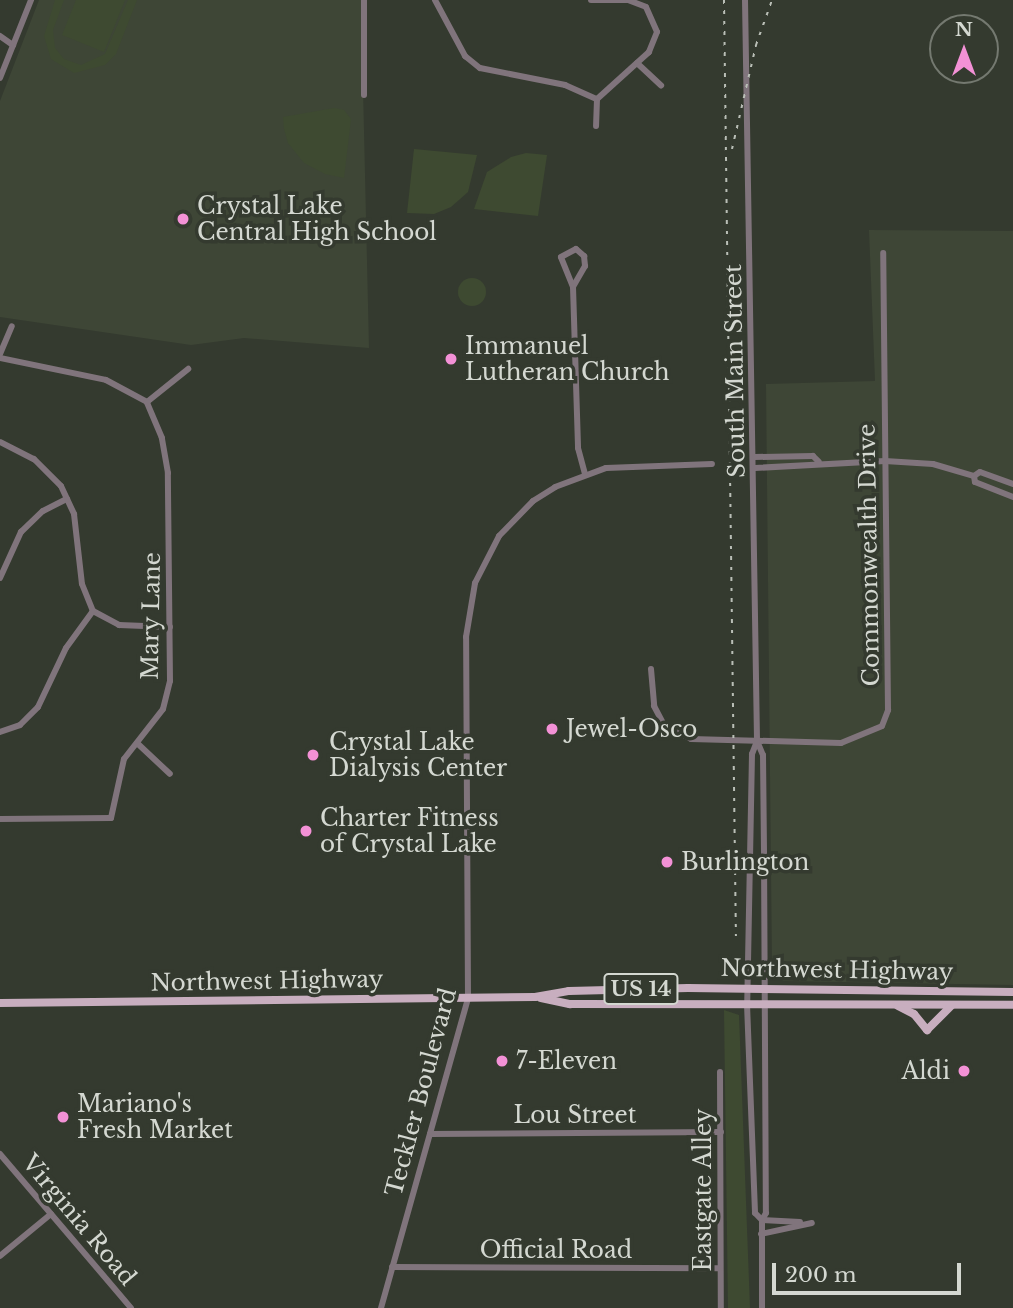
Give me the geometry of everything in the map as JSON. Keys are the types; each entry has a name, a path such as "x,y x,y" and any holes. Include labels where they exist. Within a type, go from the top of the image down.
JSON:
{"main road":[{"name":"Northwest Highway","path":"0,1003 535,997 569,991 748,989 1013,992"},
{"name":"Northwest Highway","path":"535,997 570,1004 1013,1005"},
{"path":"892,1003 907,1008 927,1030 952,1005"}],"street":[{"path":"0,78 31,0"},
{"path":"364,0 364,94"},
{"path":"435,0 465,56 480,68 565,85 597,99"},
{"path":"591,0 628,0 646,7 655,22 653,46 597,99 596,126"},
{"name":"South Main Street","path":"745,0 755,457 757,741 762,755 766,1213 762,1220 761,1234 762,1308"},
{"path":"0,36 13,45"},
{"path":"637,63 661,85"},
{"path":"573,287 585,266 584,256 576,249 561,257 573,287 579,448 585,474"},
{"name":"Commonwealth Drive","path":"757,741 849,742 882,726 887,715 883,253"},
{"path":"12,326 0,356 106,380 148,402 188,369"},
{"name":"Mary Lane","path":"0,819 111,818 117,773 163,709 170,681 168,473 162,438 148,402"},
{"path":"0,442 44,466 67,499 77,530 82,584 93,611 119,625 170,627"},
{"path":"755,457 813,456 819,462 885,461 933,464 974,476"},
{"path":"755,468 815,468 819,462"},
{"name":"Teckler Boulevard","path":"381,1308 468,998 468,608 485,558 499,536 533,501 585,474 646,464 712,464"},
{"path":"974,476 980,472 1013,484"},
{"path":"974,476 975,482 1013,496"},
{"path":"0,578 21,532 43,511 67,499"},
{"path":"0,732 20,725 38,707 66,648 93,611"},
{"path":"651,669 654,706 664,725 691,739 757,741"},
{"name":"South Main Street","path":"757,741 752,754 747,1004 755,1213 762,1220"},
{"path":"137,743 170,774"},
{"name":"Eastgate Alley","path":"720,1072 721,1308"},
{"name":"Lou Street","path":"430,1134 720,1132"},
{"name":"Virginia Road","path":"0,1154 131,1308"},
{"path":"0,1256 51,1214"},
{"path":"761,1234 812,1223 762,1220"},
{"name":"Official Road","path":"392,1267 720,1268"}],"shaded area":[{"name":"Crystal Lake Central High School","path":"39,0 361,0 369,348 244,338 191,345 0,317 0,101"},
{"path":"55,0 64,0 53,30 55,48 64,59 81,65 105,54 128,0 137,0 116,54 105,65 74,73 51,59 44,36"},
{"path":"76,0 125,0 104,52 62,35"},
{"path":"334,108 344,110 351,119 344,178 325,174 304,163 288,143 284,129 283,117"},
{"path":"414,149 477,155 468,192 451,207 434,214 407,213"},
{"path":"526,153 547,155 538,216 474,209 487,172 511,157"},
{"path":"869,230 1013,231 1013,985 783,981 772,967 766,384 875,381"},
{"path":"472,278 482,282 486,292 482,302 472,306 462,302 458,292 462,282"},
{"path":"724,1010 739,1015 750,1308 728,1308"}],"railway":[{"path":"724,0 736,936"},
{"path":"732,149 756,45 772,0"}],"place":[{"name":"Crystal Lake Central High School","path":"183,219"},
{"name":"Immanuel Lutheran Church","path":"451,359"},
{"name":"Jewel-Osco","path":"552,729"},
{"name":"Crystal Lake Dialysis Center","path":"313,755"},
{"name":"Charter Fitness of Crystal Lake","path":"306,831"},
{"name":"Burlington","path":"667,862"},
{"name":"7-Eleven","path":"502,1061"},
{"name":"Aldi","path":"964,1071"},
{"name":"Mariano's Fresh Market","path":"63,1117"}]}
